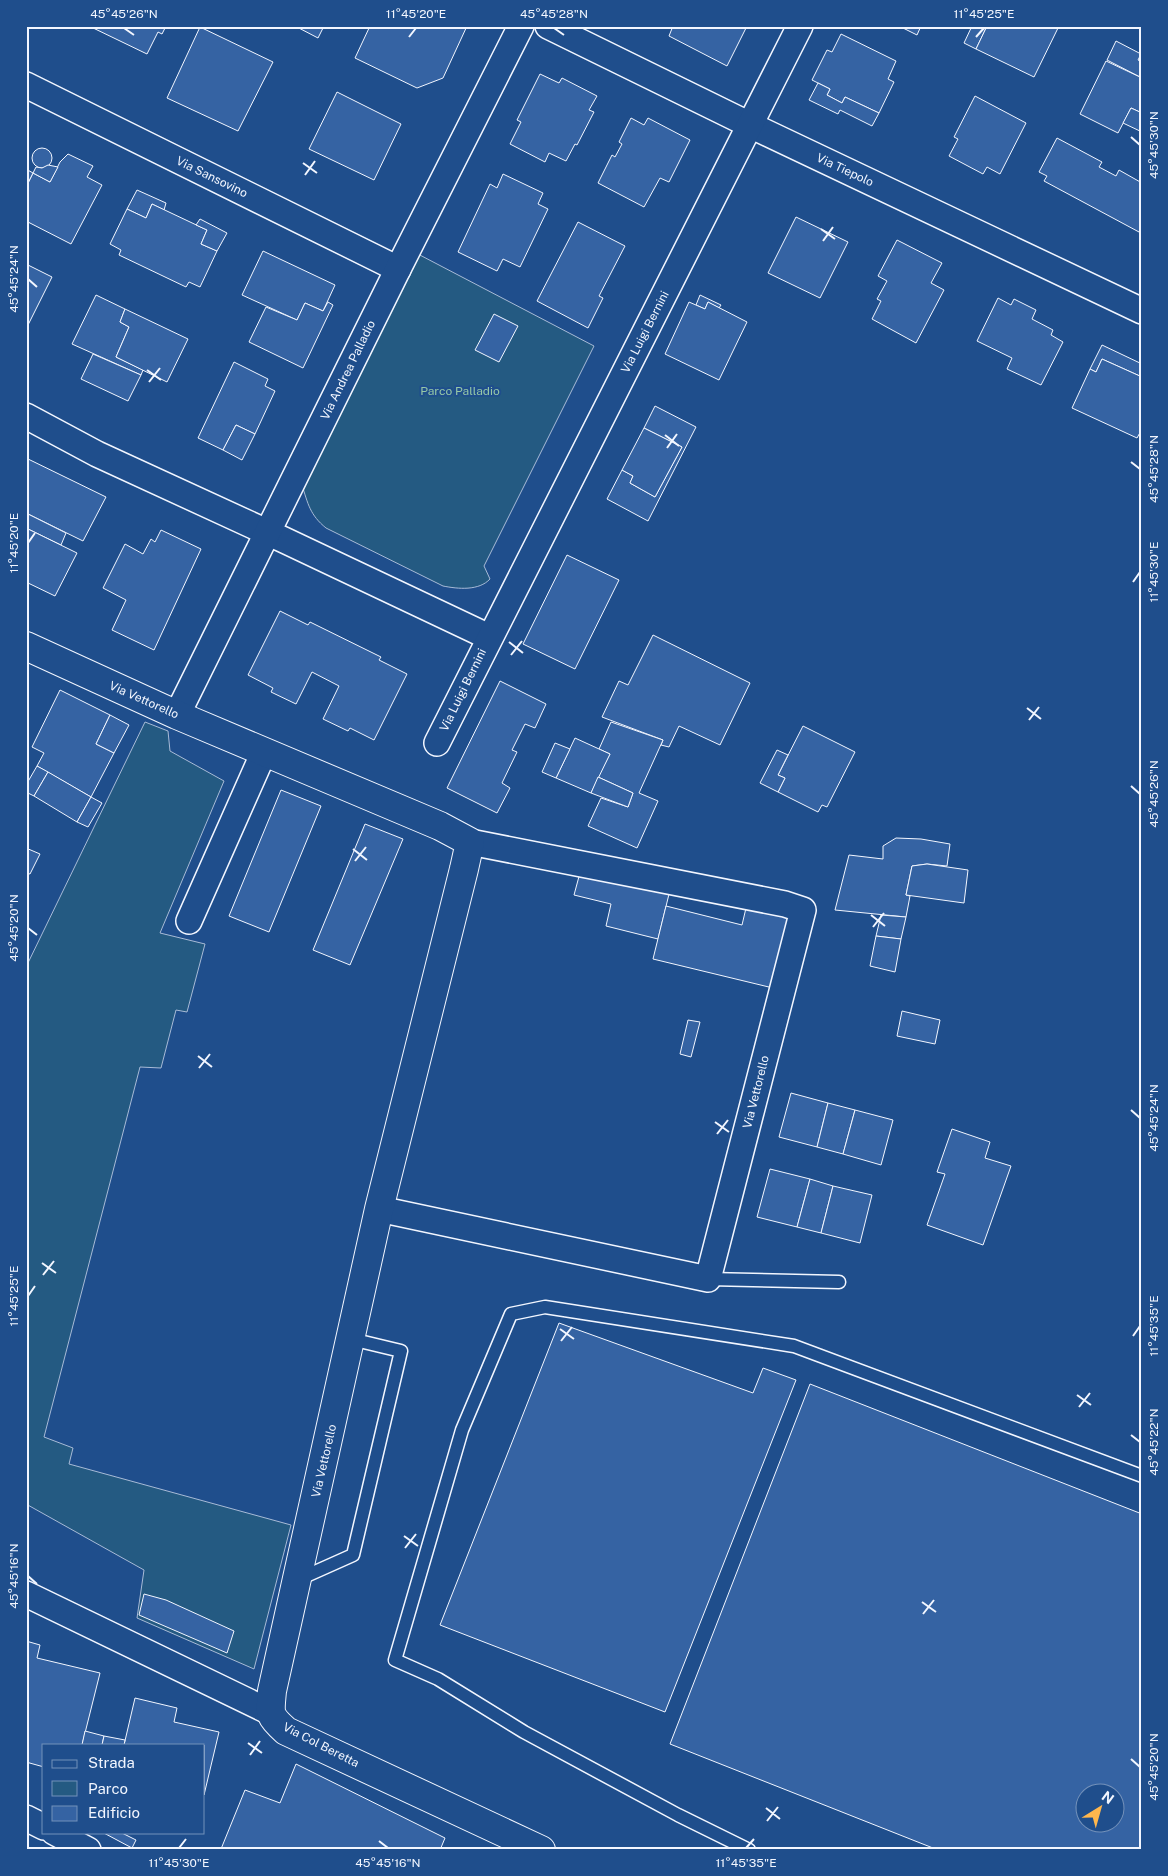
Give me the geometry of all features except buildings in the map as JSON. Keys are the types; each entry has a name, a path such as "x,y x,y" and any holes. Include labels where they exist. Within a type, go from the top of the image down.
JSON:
{"street":[{"name":"Via Andrea Palladio","path":"177,715 521,26"},
{"name":"Via Tiepolo","path":"548,26 750,125 1142,311"},
{"name":"Via Luigi Bernini","path":"437,743 800,26"},
{"name":"Via Sansovino","path":"26,85 398,269"},
{"path":"26,416 98,454 269,533"},
{"name":"Via Luigi Bernini","path":"269,533 489,637"},
{"name":"Via Vettorello","path":"26,646 177,715 440,826 470,842 785,904 803,910 708,1279"},
{"path":"189,921 264,752"},
{"name":"Via Vettorello","path":"270,1712 272,1691 379,1209 470,842"},
{"path":"379,1209 708,1279"},
{"name":"Via Col Beretta","path":"26,1594 270,1712 275,1721 286,1731 540,1850"},
{"path":"26,1818 42,1826"},
{"path":"58,1834 88,1850"}],"lane":[{"path":"708,1279 839,1282"},
{"path":"749,1850 678,1815 524,1732 438,1679 395,1660 462,1430 511,1314 544,1307 794,1346 1142,1476"},
{"path":"297,1580 353,1556 401,1351 351,1339"}],"green space":[{"name":"Parco Palladio","path":"416,253 594,346 484,566 490,579 480,586 455,588 443,586 326,528 313,514 302,485"},
{"path":"145,722 168,731 170,751 224,781 160,933 205,944 187,1012 176,1010 161,1068 140,1067 44,1437 73,1448 69,1464 291,1525 254,1669 137,1618 144,1570 26,1504 26,967"}]}
